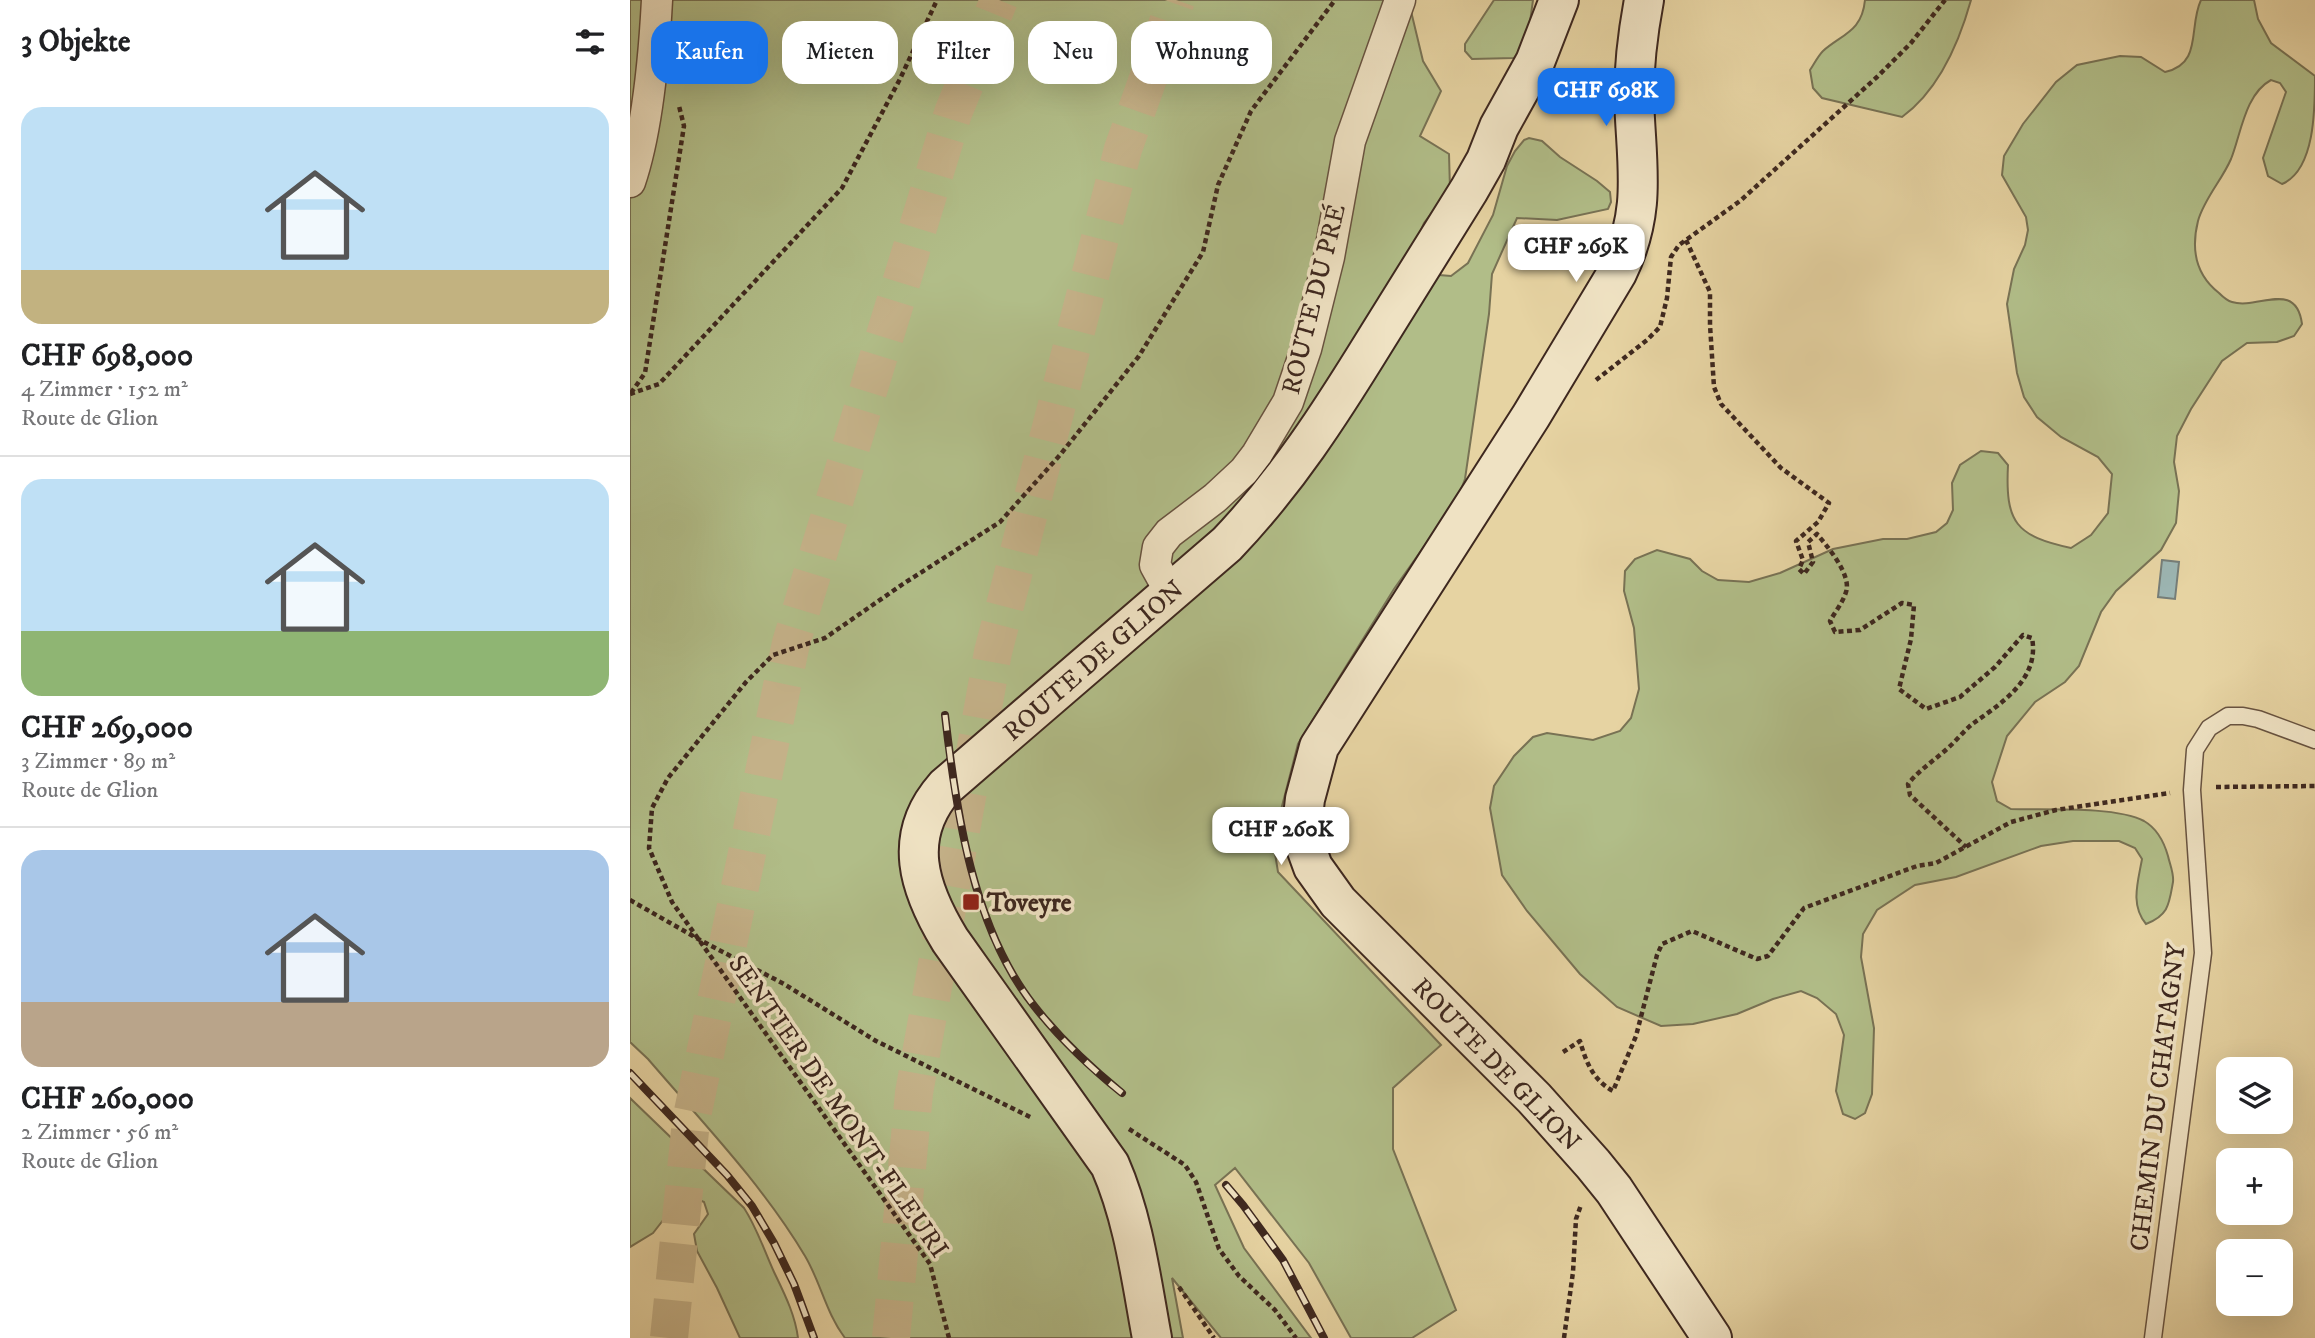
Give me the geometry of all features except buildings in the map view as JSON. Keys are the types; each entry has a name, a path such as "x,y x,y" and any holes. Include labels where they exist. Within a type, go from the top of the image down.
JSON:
{"street":[{"path":"630,182 638,159 654,48 657,0"},
{"name":"ROUTE DU PRÉ","path":"1171,594 1156,565 1158,547 1169,533 1215,498 1244,471 1288,402 1306,349 1324,275 1350,141 1400,0"},
{"name":"ROUTE DE GLION","path":"1152,1338 1133,1232 1123,1196 1110,1165 937,918 924,886 919,862 918,842 923,822 932,802 945,787 1171,594 1227,544 1261,509 1331,412 1469,190 1535,61 1559,0"},
{"name":"ROUTE DE GLION","path":"1644,0 1634,69 1639,179 1637,214 1627,253 1531,416 1319,747 1305,799 1301,834 1313,867 1338,902 1534,1098 1600,1172 1712,1338"}],"lane":[{"name":"CHEMIN DU CHATAGNY","path":"2153,1338 2203,953 2192,790 2195,750 2209,728 2228,716 2258,719 2315,740"}],"path":[{"path":"630,394 659,384 842,188 900,79 937,0"},
{"name":"SENTIER DE MONT-FLEURI","path":"949,1338 930,1264 672,901 649,848 652,808 668,778 746,682 773,655 825,638 1000,522 1060,455 1139,356 1203,251 1218,185 1251,111 1335,0"},
{"path":"1634,349 1660,327 1667,298 1671,257 1679,245 1740,201 1868,86 1911,44 1945,0"},
{"path":"630,394 645,373 684,126 678,99"},
{"path":"1686,240 1710,292 1714,387 1721,404 1781,468 1829,503 1818,522 1796,541 1803,560 1799,569 1804,574 1814,562 1808,542 1817,534 1836,558 1847,583 1846,592 1830,621 1835,632 1860,630 1902,603 1914,605 1911,639 1899,690 1926,709 1960,696 1996,667 2023,635 2032,638 2034,649 2027,674 2015,691 1969,727 1908,784 1910,794 1966,846"},
{"path":"2216,788 2315,786"},
{"path":"1563,1052 1580,1041 1588,1067 1613,1091 1636,1035 1662,944 1692,931 1757,959 1768,956 1804,908 1917,866 1936,863 2011,822 2056,810 2192,790"},
{"path":"630,900 784,984 876,1041 1014,1111"},
{"path":"1084,1126 1116,1125 1133,1130 1185,1165 1196,1182 1219,1249 1239,1276 1275,1310 1296,1338"},
{"path":"1564,1338 1573,1272 1576,1219"}],"green space":[{"path":"630,0 1410,0 1423,61 1441,91 1420,136 1449,154 1450,189 1424,223 1418,237 1421,252 1439,275 1451,276 1468,263 1493,215 1507,166 1524,140 1529,138 1542,141 1610,192 1611,202 1608,209 1557,220 1517,218 1492,274 1489,314 1465,479 1457,500 1394,589 1298,744 1273,841 1278,872 1441,1045 1393,1088 1393,1149 1456,1310 1412,1338 1351,1338 1309,1263 1235,1168 1215,1185 1244,1248 1311,1338 1221,1338 1172,1278 1183,1338 845,1338 805,1256 770,1204 710,1130 630,1042"},
{"path":"1494,0 1533,0 1527,44 1514,58 1472,59 1465,51 1465,44"},
{"path":"1865,0 1971,0 1946,64 1927,93 1902,117 1822,98 1813,88 1810,70 1823,51 1855,26 1860,19"},
{"path":"2201,0 2254,0 2258,19 2271,43 2315,76 2311,137 2301,166 2293,177 2282,184 2268,176 2263,158 2286,92 2280,83 2271,80 2255,95 2245,115 2231,159 2201,213 2195,242 2200,270 2223,297 2242,303 2284,299 2298,310 2302,324 2294,336 2277,342 2247,343 2222,361 2177,436 2174,462 2179,491 2176,523 2161,550 2116,591 2101,612 2079,666 2065,682 2035,702 2007,736 1992,782 1997,801 2011,809 2099,811 2132,816 2149,824 2162,841 2172,869 2173,882 2169,903 2164,913 2146,924 2138,909 2137,885 2142,859 2135,848 2119,841 2073,841 2041,846 1956,877 1915,885 1877,910 1863,934 1861,957 1874,1028 1872,1094 1865,1113 1855,1119 1843,1114 1836,1091 1844,1035 1836,1014 1817,998 1801,991 1737,1014 1693,1024 1661,1026 1617,1007 1580,974 1527,911 1502,875 1490,808 1494,786 1514,756 1533,737 1547,733 1593,740 1620,731 1631,718 1639,689 1634,628 1624,591 1625,571 1635,559 1657,550 1690,559 1702,571 1718,580 1749,582 1780,573 1833,549 1883,539 1907,539 1936,532 1947,523 1953,510 1952,483 1960,465 1981,451 1998,453 2008,465 2012,514 2026,532 2071,548 2091,535 2108,513 2112,474 2098,457 2061,437 2037,417 2024,397 2017,373 2007,304 2014,269 2025,245 2028,230 2026,217 2002,175 2004,156 2023,124 2056,82 2077,65 2120,56 2141,57 2165,72 2177,68 2190,53"},
{"path":"630,1098 744,1208 789,1304 798,1338 740,1338 697,1251 694,1234 708,1214 704,1202 695,1198 671,1210 653,1233 630,1247"}],"water":[{"path":"2162,560 2179,562 2175,599 2158,597"}],"tunnel":[{"path":"669,1338 691,1121 791,643 953,113 999,0"},
{"path":"891,1338 914,1093 993,652 1123,149 1176,0"}],"railway":[{"path":"945,715 962,829 982,906 996,942 1014,976 1045,1019 1076,1053 1122,1093"},
{"path":"630,1073 727,1175 752,1206 794,1284 814,1338"},
{"path":"1226,1185 1283,1260 1324,1338"}],"place":[{"name":"Toveyre","path":"971,902"}]}
